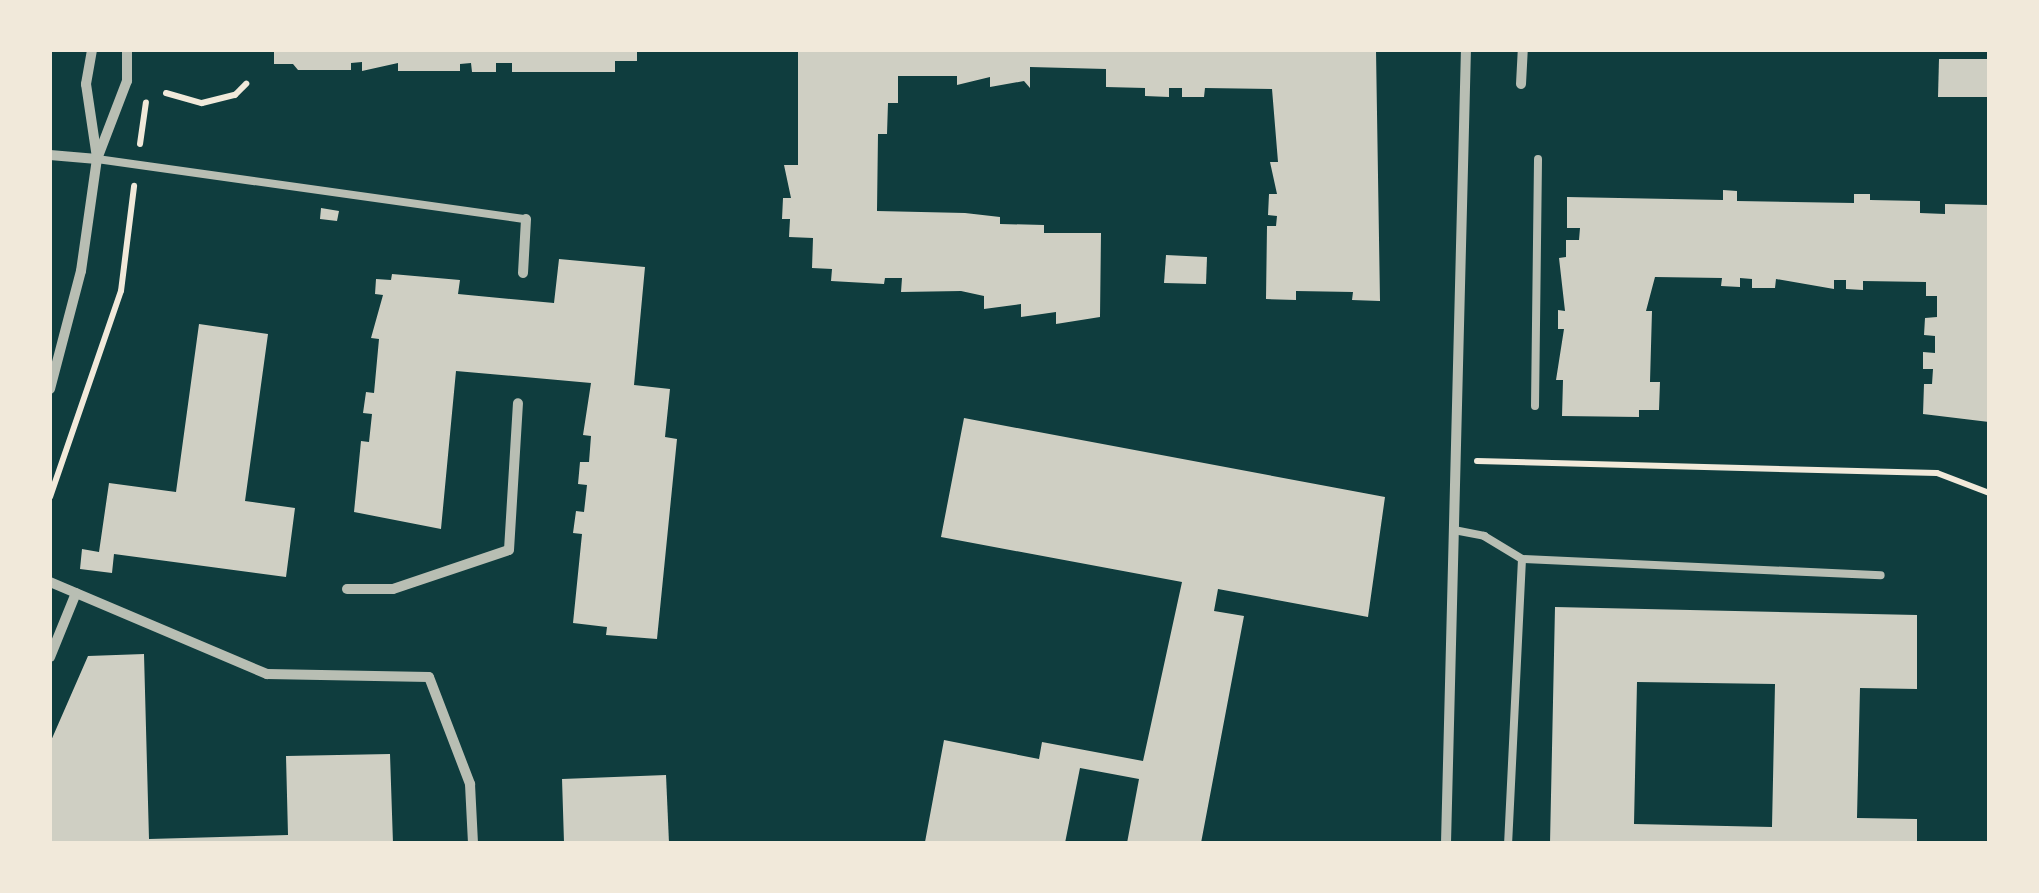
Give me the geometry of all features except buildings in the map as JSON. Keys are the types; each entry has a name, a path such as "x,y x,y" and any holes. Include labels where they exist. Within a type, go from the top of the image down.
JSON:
{"street":[{"path":"92,50 86,84 97,159"},
{"path":"50,388 80,270 97,159 128,82 128,50"},
{"path":"1446,843 1466,50"},
{"path":"1522,84 1523,50"},
{"path":"50,155 97,159"},
{"path":"522,272 526,219"},
{"path":"346,588 393,589 509,550 518,403"},
{"path":"50,582 266,674 429,677 470,784 473,843"},
{"path":"50,657 76,593"}],"lane":[{"path":"97,159 526,219"},
{"path":"1534,406 1538,159"},
{"path":"1454,530 1484,536 1522,559 1881,575"},
{"path":"1508,843 1522,559"}],"path":[{"path":"166,93 202,103 235,95 246,84"},
{"path":"50,497 121,290 133,188"},
{"path":"111,256 126,259"},
{"path":"1456,460 1938,473 1989,493"}]}
